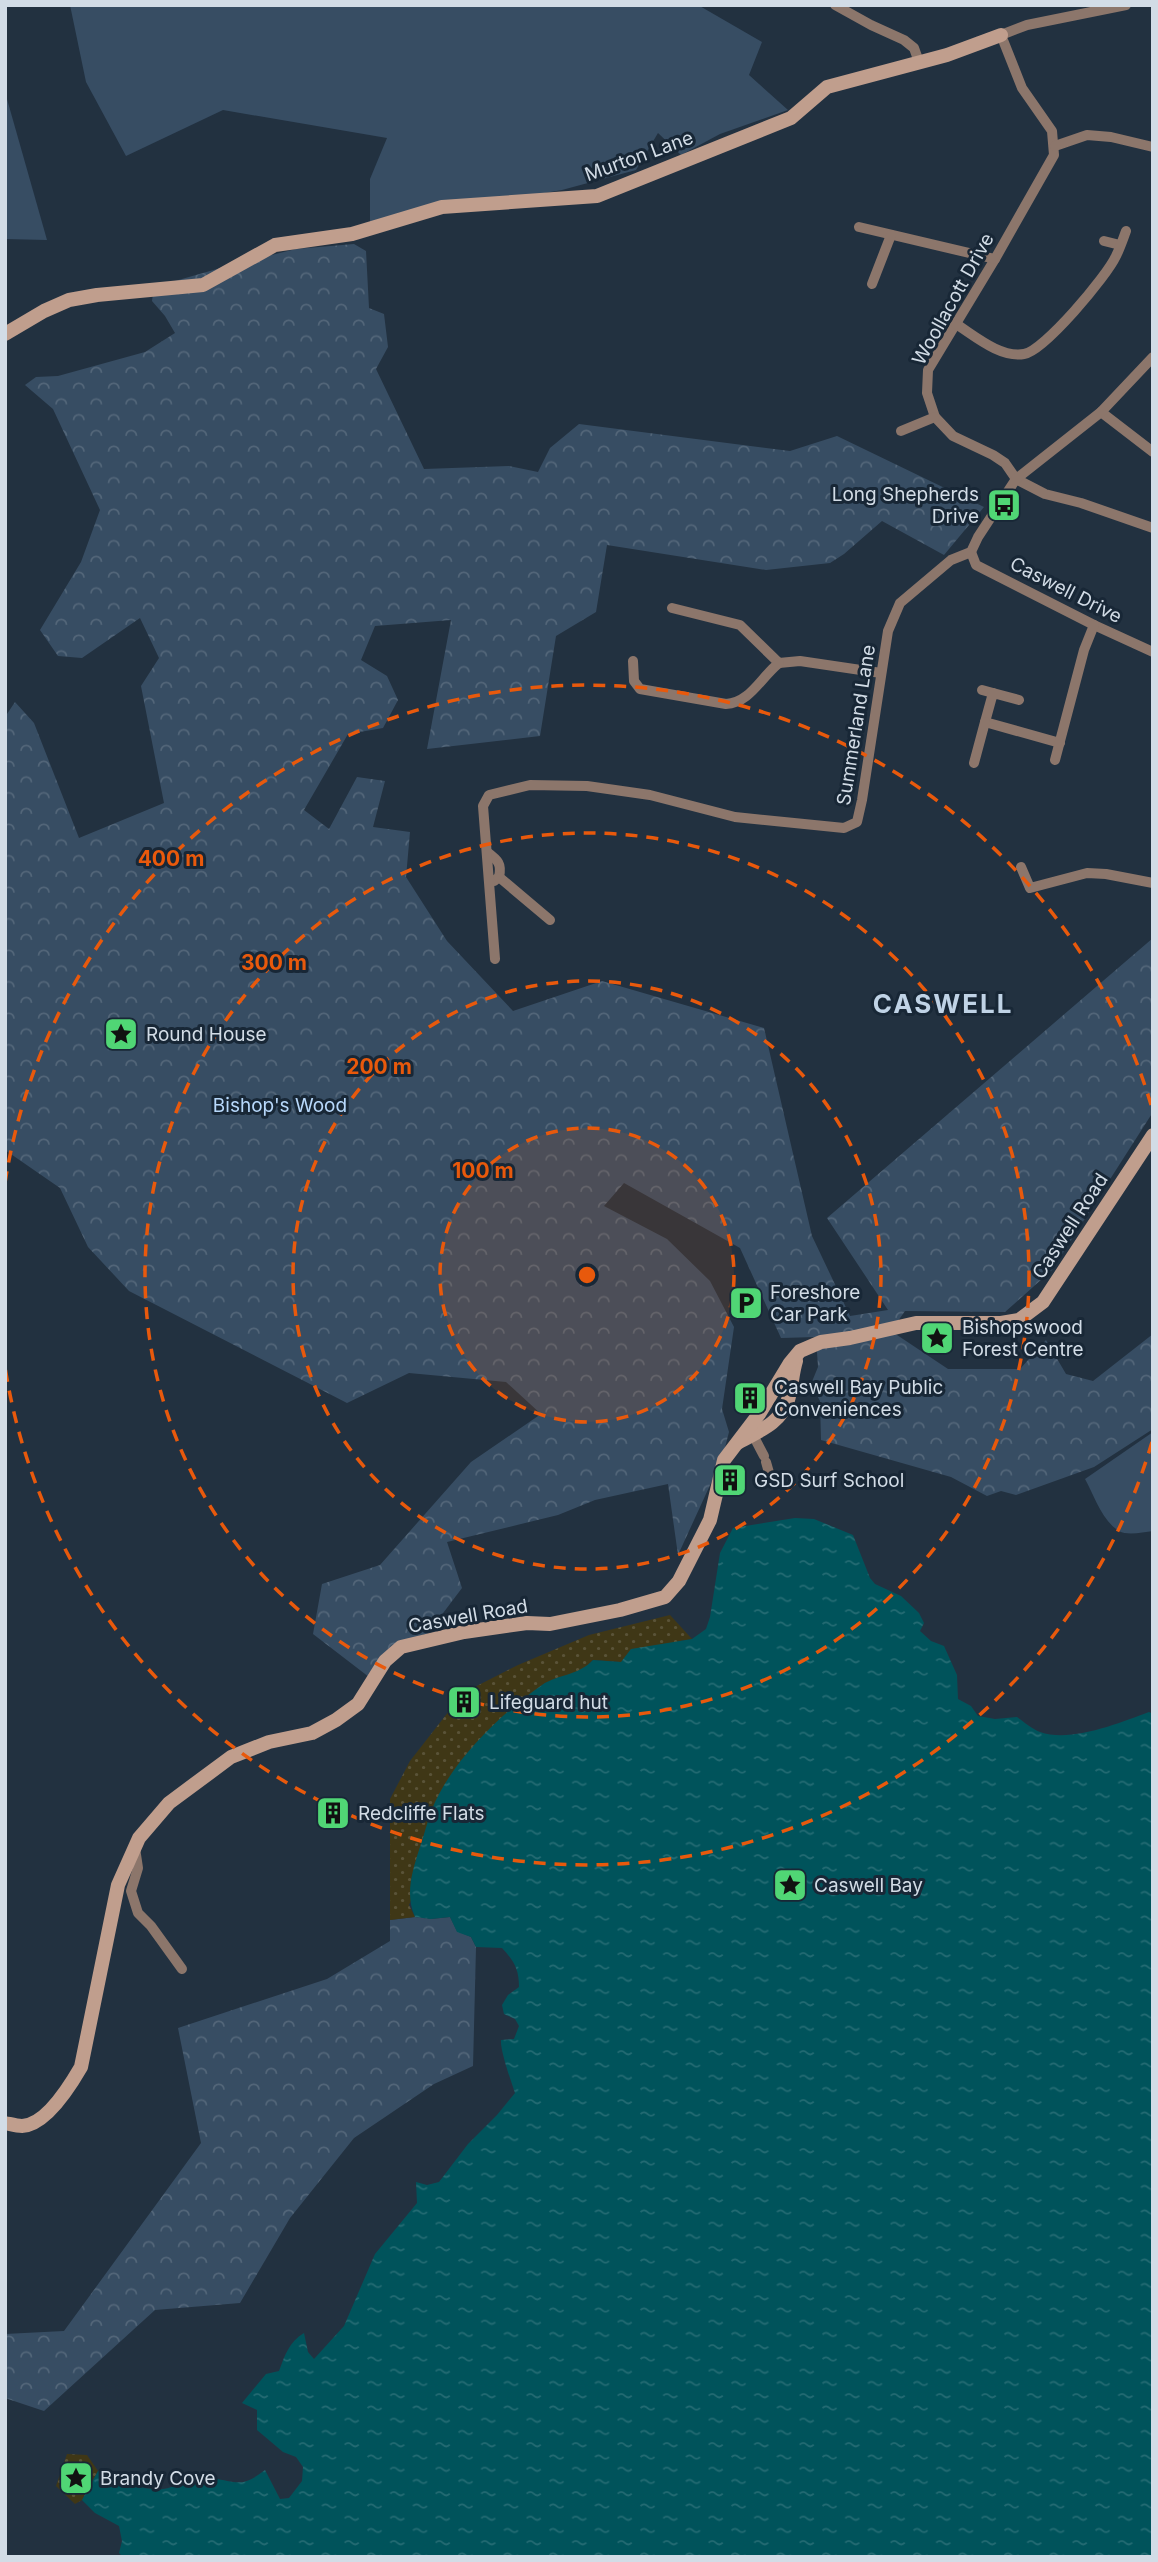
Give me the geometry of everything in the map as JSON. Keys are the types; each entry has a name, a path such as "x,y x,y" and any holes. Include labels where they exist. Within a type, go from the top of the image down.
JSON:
{"street":[{"path":"835,5 904,40 914,48 919,62"},
{"name":"Murton Lane","path":"5,334 69,300 203,285 275,245 352,234 442,207 597,196 791,118 827,87 947,55 1027,25 1126,5"},
{"path":"1001,36 1022,88 1052,131 1055,146 1087,135 1111,137 1153,147"},
{"name":"Woollacott Drive","path":"935,417 927,393 928,370 1054,155 1055,146"},
{"path":"859,227 995,259"},
{"path":"956,324 1003,353 1026,354 1051,337 1060,327 1115,258 1126,231"},
{"path":"872,284 891,235"},
{"path":"1104,241 1120,245"},
{"path":"971,552 1016,479 1101,412 1153,357"},
{"path":"1101,412 1153,452"},
{"path":"901,430 935,417 953,436 1005,463 1016,479 1045,494 1081,503 1153,528"},
{"name":"Caswell Drive","path":"971,552 976,565 1153,652"},
{"name":"Summerland Lane","path":"495,959 483,806 489,795 530,785 587,786 638,793 736,817 844,828 857,821 888,631 900,603 951,560 971,552"},
{"path":"672,608 740,625 779,663"},
{"path":"1055,760 1084,650 1094,625"},
{"path":"633,662 634,681 640,690 726,704 746,698 779,663 800,661 881,673"},
{"path":"982,690 1019,700"},
{"path":"974,763 993,693"},
{"path":"985,722 1060,743"},
{"name":"Summerland Lane","path":"487,852 498,860 501,868 499,877 550,920"},
{"path":"1021,867 1030,888 1087,873 1153,883"},
{"path":"488,885 499,877"},
{"name":"Caswell Road","path":"5,2123 23,2126 38,2120 66,2092 81,2067 118,1885 139,1838 169,1803 230,1756 269,1742 312,1733 347,1712 368,1691 385,1661 401,1647 464,1632 527,1623 549,1624 620,1610 665,1597 679,1581 710,1520 722,1466 735,1444 765,1407 790,1363 800,1351 821,1342 916,1323 1001,1324 1019,1320 1043,1302 1153,1135"},
{"path":"735,1444 775,1421 784,1410 800,1351"},
{"path":"752,1435 765,1459 772,1483"},
{"path":"135,1847 138,1868 131,1891 138,1913 151,1926 182,1969"}],"green space":[{"path":"70,5 698,5 762,42 749,75 788,110 720,134 681,155 658,133 636,170 562,190 370,223 370,179 387,138 223,110 126,156 86,82"},
{"path":"5,92 47,240 5,239"},
{"name":"Bishop's Wood","path":"354,244 366,251 369,308 384,314 388,347 376,369 424,469 509,466 538,472 550,448 579,424 790,451 837,436 984,507 944,555 882,521 830,563 766,570 607,545 596,612 556,636 540,736 427,749 451,620 375,626 361,660 387,676 398,700 383,728 348,734 304,810 329,829 357,777 385,781 373,827 410,832 406,877 447,941 513,1011 602,981 764,1028 812,1236 850,1316 888,1310 827,1218 1153,938 1153,1112 1052,1270 1005,1312 905,1311 891,1331 948,1369 1020,1369 1046,1340 1066,1374 1093,1381 1153,1334 1153,1429 1094,1467 1016,1495 1001,1491 987,1496 951,1477 821,1440 820,1401 811,1384 818,1367 816,1337 781,1338 740,1248 624,1183 604,1206 667,1239 710,1281 734,1327 722,1409 729,1432 722,1459 678,1555 668,1484 595,1500 558,1515 447,1542 462,1588 428,1633 401,1642 369,1677 313,1634 322,1584 380,1565 471,1462 541,1414 506,1382 409,1373 347,1403 129,1291 88,1247 60,1188 5,1150 5,717 15,702 34,723 79,838 164,803 141,686 159,658 140,618 82,658 58,656 40,630 81,562 100,510 53,409 25,385 36,377 58,376 145,352 175,333 152,301 154,287 296,249"},
{"path":"1153,1432 1153,1531 1119,1531 1103,1514 1085,1479"},
{"path":"450,1917 457,1931 471,1937 476,1947 473,2066 434,2084 354,2138 290,2218 240,2303 155,2310 44,2411 5,2398 5,2334 64,2331 201,2143 178,2028 327,1979 390,1941 390,1920"}],"sand":[{"path":"670,1615 692,1639 621,1662 593,1660 580,1672 545,1683 517,1704 485,1735 409,1905 415,1917 390,1920 390,1799 410,1761 463,1693 518,1665 589,1635"},
{"name":"Brandy Cove","path":"67,2454 87,2455 98,2471 82,2500 75,2504 56,2486"}],"water":[{"path":"795,1518 814,1519 853,1535 870,1578 875,1584 901,1596 919,1613 924,1623 920,1631 931,1641 944,1646 957,1675 958,1699 971,1706 978,1716 995,1719 1017,1717 1040,1732 1066,1735 1095,1730 1149,1712 1153,1714 1153,2557 123,2557 119,2553 122,2541 119,2526 95,2513 82,2500 98,2471 142,2487 165,2489 184,2479 210,2478 240,2482 265,2470 280,2499 289,2498 302,2481 303,2467 296,2457 283,2452 257,2430 257,2410 242,2403 266,2374 279,2371 288,2349 304,2333 308,2352 314,2359 344,2326 375,2254 417,2203 416,2182 427,2185 439,2182 468,2144 515,2093 501,2045 501,2040 514,2039 519,2026 515,2019 504,2014 502,2005 508,1995 519,1987 513,1961 502,1948 476,1947 471,1937 457,1932 450,1917 415,1917 412,1909 411,1884 416,1858 440,1791 478,1740 510,1710 548,1681 581,1669 593,1660 621,1662 631,1649 692,1639 706,1629 720,1553 733,1528"}],"place":[{"name":"Long Shepherds Drive","path":"1004,505"},
{"name":"Round House","path":"121,1034"},
{"name":"Foreshore Car Park","path":"746,1303"},
{"name":"Bishopswood Forest Centre","path":"937,1338"},
{"name":"Caswell Bay Public Conveniences","path":"750,1398"},
{"name":"GSD Surf School","path":"730,1480"},
{"name":"Lifeguard hut","path":"464,1702"},
{"name":"Redcliffe Flats","path":"333,1813"},
{"name":"Caswell Bay","path":"790,1885"},
{"name":"Brandy Cove","path":"76,2478"}],"district":[{"name":"CASWELL","path":"943,1003"}]}
